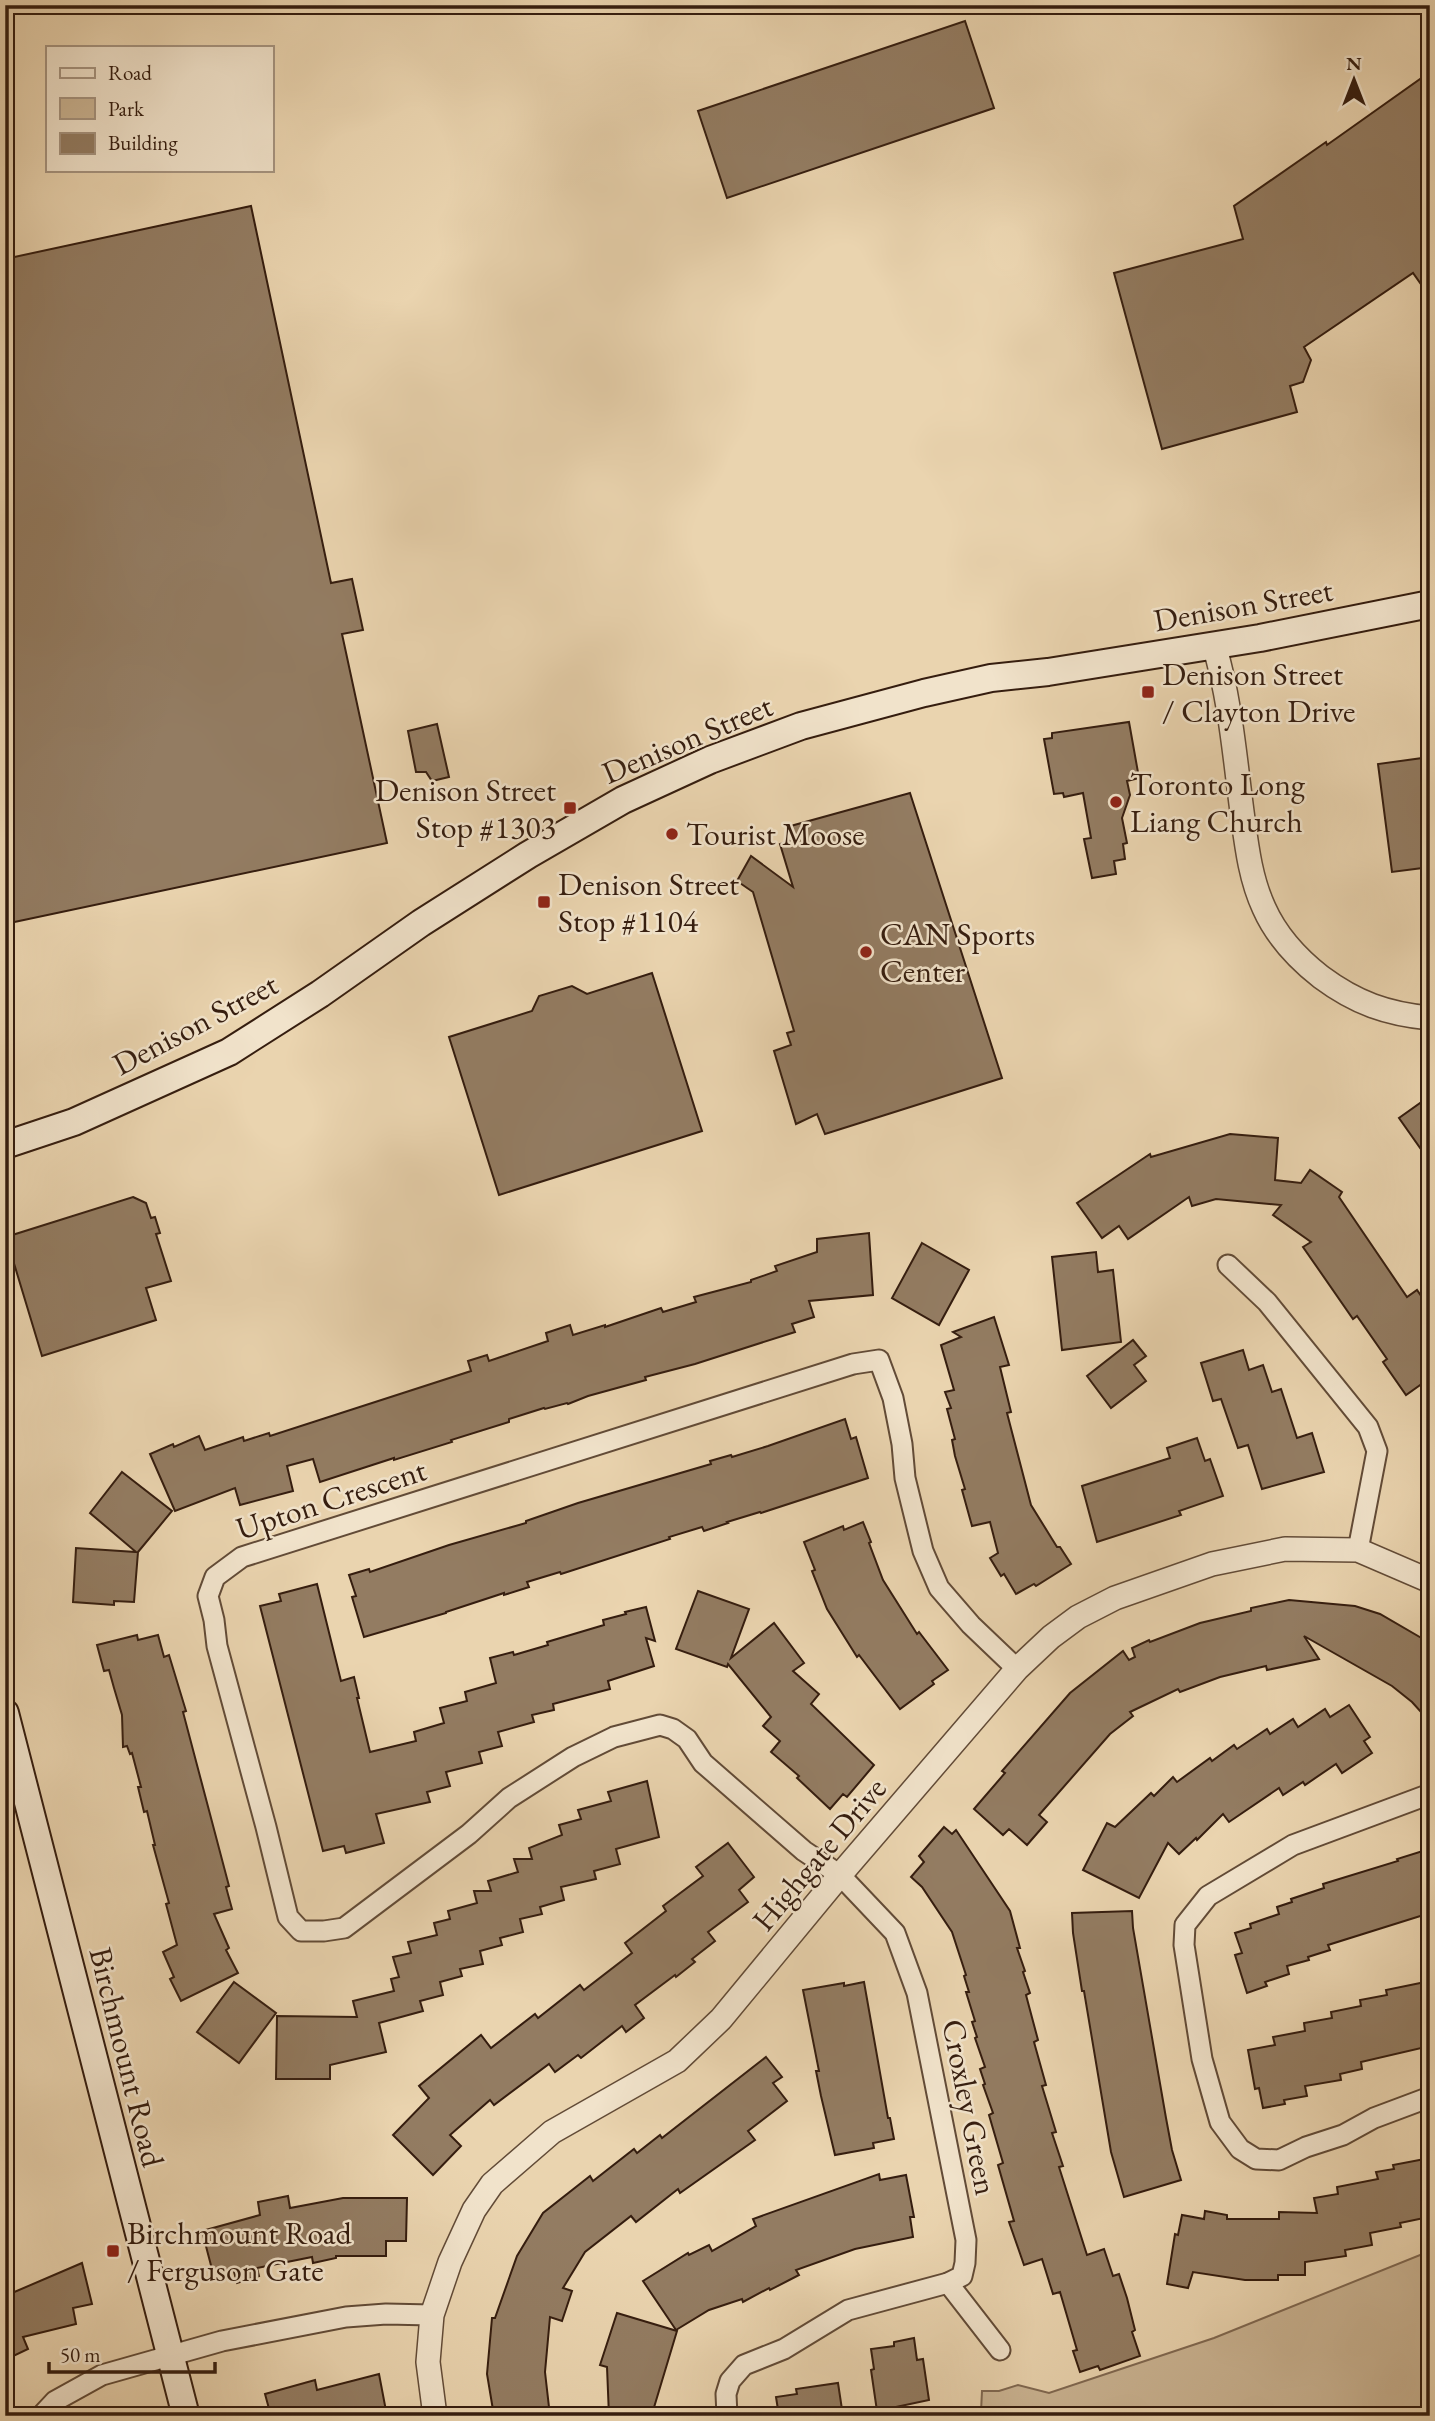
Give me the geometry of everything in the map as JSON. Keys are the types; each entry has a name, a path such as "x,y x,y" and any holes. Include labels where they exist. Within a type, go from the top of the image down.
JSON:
{"main road":[{"name":"Denison Street","path":"5,1145 75,1122 229,1052 528,855 623,800 710,760 801,726 897,698 991,678 1048,672 1214,645 1430,604"},
{"name":"Birchmount Road","path":"5,1713 186,2416"}],"street":[{"path":"1214,645 1226,683 1247,845 1264,909 1280,935 1304,964 1344,995 1379,1010 1430,1018"},
{"path":"1228,1265 1267,1302 1368,1427 1377,1451 1358,1550"},
{"name":"Upton Crescent","path":"840,1875 804,1851 703,1763 687,1739 674,1729 660,1725 614,1738 573,1757 509,1798 468,1834 344,1928 300,1931 288,1917 217,1646 208,1596 215,1577 242,1557 853,1364 879,1360 893,1398 905,1478 923,1551 939,1588 971,1625 1017,1669"},
{"name":"Highgate Drive","path":"435,2416 428,2362 432,2315 450,2262 474,2210 492,2184 552,2132 677,2061 721,2019 840,1875 1017,1669 1051,1637 1078,1617 1115,1598 1212,1564 1285,1549 1358,1550 1430,1581"},
{"path":"1430,1794 1293,1844 1208,1896 1185,1925 1184,1945 1202,2059 1220,2122 1240,2149 1256,2159 1279,2160 1306,2147 1343,2135 1374,2118 1430,2097"},
{"name":"Croxley Green","path":"840,1875 895,1933 917,1993 965,2240 965,2263 961,2276 948,2283"},
{"path":"727,2416 726,2395 730,2381 744,2365 784,2349 848,2310 948,2283 1000,2350"},
{"path":"41,2416 55,2401 102,2375 222,2341 346,2317 432,2315"}],"green space":[{"path":"1430,2251 1430,2416 970,2416 981,2412 982,2391 999,2391 1018,2385 1049,2393 1214,2338"}],"building":[{"path":"965,21 994,108 727,198 698,111"},
{"path":"1430,72 1430,297 1413,273 1304,347 1311,360 1303,382 1290,386 1297,412 1162,449 1114,273 1243,239 1234,206 1326,142 1327,145"},
{"path":"251,206 331,583 352,579 363,630 342,634 387,843 5,924 5,259"},
{"name":"Toronto Long Liang Church","path":"1129,722 1139,778 1127,781 1130,795 1122,818 1127,843 1123,844 1125,859 1114,861 1116,874 1092,878 1084,839 1091,838 1083,793 1064,797 1063,793 1054,794 1044,739 1052,738 1052,733"},
{"path":"437,724 449,777 432,781 426,772 416,772 408,731"},
{"path":"1430,757 1430,867 1392,872 1378,764"},
{"name":"CAN Sports Center","path":"910,793 1002,1078 825,1134 817,1114 796,1124 774,1051 791,1045 787,1033 794,1031 753,892 737,881 751,856 793,887 780,844 791,840 787,827"},
{"path":"652,973 702,1131 499,1195 449,1037 532,1011 539,996 572,986 587,994"},
{"path":"1430,1096 1430,1162 1399,1118"},
{"path":"1230,1134 1278,1138 1275,1180 1301,1183 1310,1170 1342,1192 1339,1197 1407,1297 1417,1290 1430,1309 1430,1378 1406,1395 1383,1362 1387,1359 1357,1316 1353,1319 1303,1247 1311,1242 1273,1215 1281,1205 1216,1199 1192,1206 1189,1197 1128,1239 1119,1226 1102,1238 1077,1203 1150,1154 1151,1157"},
{"path":"133,1197 146,1203 151,1218 155,1217 160,1233 156,1234 171,1281 146,1288 156,1320 42,1356 6,1237"},
{"path":"869,1233 873,1295 809,1301 814,1317 792,1324 795,1332 645,1377 646,1380 568,1404 509,1419 509,1422 394,1460 320,1482 313,1459 287,1466 293,1491 240,1505 235,1488 175,1511 150,1454 199,1436 205,1450 243,1437 244,1441 269,1433 270,1436 471,1371 468,1361 487,1355 489,1361 548,1341 546,1333 570,1325 573,1335 661,1308 663,1312 696,1302 694,1297 751,1282 777,1271 775,1266 817,1252 817,1239"},
{"path":"922,1243 969,1270 939,1325 892,1298"},
{"path":"1096,1252 1098,1272 1113,1270 1121,1342 1062,1350 1052,1257"},
{"path":"994,1317 1009,1365 1000,1367 1011,1412 1007,1413 1031,1505 1071,1564 1036,1586 1034,1584 1016,1594 990,1558 998,1553 990,1522 972,1526 962,1490 965,1489 955,1456 952,1440 955,1439 947,1409 951,1408 945,1392 954,1390 941,1345 961,1337 953,1332"},
{"path":"1133,1340 1146,1356 1134,1365 1146,1381 1111,1408 1087,1376"},
{"path":"1243,1350 1249,1370 1263,1365 1272,1392 1281,1389 1297,1438 1312,1433 1324,1472 1262,1489 1248,1445 1238,1448 1221,1399 1213,1401 1201,1363"},
{"path":"845,1419 851,1439 856,1437 868,1478 704,1531 702,1527 669,1537 670,1539 561,1574 560,1572 527,1582 529,1587 364,1637 352,1597 356,1596 349,1575 369,1569 370,1572 526,1523 578,1503 711,1464 710,1461 768,1446"},
{"path":"1197,1438 1205,1461 1210,1459 1223,1496 1179,1511 1181,1515 1097,1542 1082,1486 1170,1458 1167,1448"},
{"path":"122,1472 172,1511 138,1552 134,1602 114,1601 114,1605 73,1602 76,1548 136,1552 90,1513"},
{"path":"863,1522 883,1580 917,1634 919,1632 948,1670 900,1709 859,1655 857,1657 827,1609 804,1542 843,1526 844,1530"},
{"path":"317,1584 341,1681 354,1677 370,1752 416,1741 414,1732 444,1723 440,1708 467,1701 465,1692 496,1683 490,1658 513,1652 514,1655 548,1645 547,1642 604,1625 603,1620 626,1614 625,1612 646,1607 655,1641 646,1638 654,1666 608,1681 610,1689 553,1704 554,1710 532,1715 534,1722 498,1732 502,1746 479,1752 482,1763 446,1772 450,1786 427,1792 430,1802 376,1814 384,1843 346,1853 344,1846 323,1851 260,1606 281,1601 279,1594"},
{"path":"698,1591 749,1609 731,1658 774,1623 804,1663 793,1671 819,1694 811,1704 874,1765 847,1797 843,1794 830,1809 797,1778 799,1776 771,1752 780,1741 763,1726 771,1717 728,1664 727,1667 676,1649"},
{"path":"1289,1600 1355,1606 1380,1614 1430,1643 1430,1722 1412,1702 1392,1686 1304,1636 1319,1659 1267,1670 1266,1666 1220,1677 1180,1692 1178,1689 1130,1712 1133,1716 1110,1734 1039,1815 1047,1822 1027,1845 1009,1829 1003,1835 974,1809 1005,1773 1002,1771 1070,1693 1123,1651 1129,1660 1135,1657 1132,1648 1149,1640 1150,1642 1200,1623 1251,1611 1251,1608"},
{"path":"137,1635 138,1640 158,1635 164,1657 169,1655 186,1711 183,1712 229,1886 226,1887 232,1909 214,1914 229,1948 226,1950 238,1973 181,2001 170,1979 174,1977 163,1952 177,1945 166,1904 169,1903 147,1811 144,1812 132,1753 130,1754 127,1746 123,1747 122,1715 109,1670 104,1671 97,1645"},
{"path":"1349,1705 1370,1737 1364,1741 1372,1753 1342,1773 1336,1764 1305,1785 1303,1782 1283,1795 1279,1788 1229,1822 1223,1814 1179,1854 1168,1843 1139,1898 1083,1870 1107,1823 1115,1827 1151,1793 1154,1796 1173,1777 1177,1782 1210,1758 1212,1761 1234,1745 1237,1749 1267,1729 1270,1734 1293,1719 1298,1727 1325,1709 1330,1717"},
{"path":"647,1781 659,1837 616,1849 620,1864 594,1871 596,1879 561,1887 564,1900 540,1907 542,1914 520,1919 523,1932 500,1938 502,1945 480,1951 483,1964 460,1969 462,1976 440,1982 443,1995 420,2001 423,2011 379,2023 386,2052 330,2065 330,2079 276,2079 277,2016 357,2017 353,2001 394,1991 391,1979 399,1977 393,1957 411,1953 408,1942 437,1935 434,1923 450,1919 448,1911 477,1903 474,1891 491,1891 488,1881 518,1872 514,1859 532,1859 529,1848 562,1835 559,1825 581,1819 578,1810 611,1801 608,1792"},
{"path":"944,1827 952,1834 956,1830 1010,1911 1030,1993 1026,1995 1038,2040 1034,2042 1046,2085 1042,2086 1056,2132 1052,2133 1063,2166 1059,2167 1087,2255 1104,2249 1113,2276 1119,2274 1127,2298 1135,2330 1132,2332 1140,2356 1100,2370 1098,2366 1080,2372 1073,2351 1077,2350 1060,2292 1053,2294 1042,2259 1024,2265 1009,2222 1014,2221 998,2165 1003,2163 989,2115 993,2113 983,2085 985,2084 980,2069 985,2067 975,2038 977,2037 972,2022 975,2021 966,1992 969,1992 964,1976 966,1975 952,1932 922,1887 911,1877 924,1862 919,1856"},
{"path":"728,1843 754,1877 739,1890 748,1902 708,1932 715,1941 692,1959 695,1962 635,2005 644,2018 626,2032 622,2026 581,2058 578,2055 555,2072 549,2064 494,2105 490,2100 450,2135 461,2146 433,2175 393,2135 429,2098 419,2086 481,2035 491,2048 535,2014 538,2018 580,1985 584,1990 632,1953 625,1943 666,1911 663,1906 703,1876 696,1867"},
{"path":"1426,1850 1430,1861 1430,1913 1328,1945 1330,1950 1287,1966 1289,1974 1265,1982 1267,1986 1247,1993 1235,1955 1242,1953 1235,1933 1251,1928 1250,1924 1279,1914 1277,1907 1292,1902 1291,1899 1324,1888 1323,1884"},
{"path":"1132,1911 1166,2118 1181,2180 1124,2197 1111,2152 1082,1991 1072,1913"},
{"path":"1430,1981 1430,2046 1361,2062 1362,2069 1340,2074 1341,2080 1305,2086 1307,2096 1284,2100 1285,2104 1263,2108 1259,2088 1255,2089 1248,2050 1275,2045 1273,2037 1305,2031 1304,2023 1332,2018 1331,2012 1361,2006 1360,2000 1387,1995 1386,1990"},
{"path":"234,1982 276,2013 239,2063 197,2032"},
{"path":"864,1982 894,2139 873,2143 874,2148 835,2155 816,2071 819,2071 803,1990"},
{"path":"766,2057 782,2077 773,2083 787,2101 748,2131 755,2140 680,2193 678,2189 636,2222 631,2216 585,2252 563,2288 572,2291 562,2321 550,2317 545,2372 550,2416 494,2416 487,2374 492,2318 495,2318 517,2256 543,2213 590,2176 593,2181 634,2149 637,2153 660,2135 662,2138"},
{"path":"1430,2158 1430,2210 1422,2212 1424,2218 1400,2223 1401,2227 1370,2233 1372,2245 1345,2250 1346,2256 1305,2262 1305,2275 1278,2275 1278,2280 1245,2280 1193,2272 1188,2288 1167,2284 1175,2234 1178,2235 1182,2215 1204,2219 1205,2211 1227,2215 1227,2219 1279,2219 1279,2212 1317,2213 1314,2198 1338,2194 1337,2187 1378,2179 1376,2172 1394,2169 1393,2165"},
{"path":"879,2174 880,2180 906,2175 914,2217 910,2217 913,2237 855,2249 796,2270 799,2275 770,2290 769,2288 743,2302 742,2299 709,2310 676,2330 643,2281 688,2253 689,2255 709,2245 712,2251 756,2226 753,2219"},
{"path":"288,2196 290,2208 343,2198 407,2198 406,2241 386,2241 386,2256 336,2256 313,2263 312,2257 257,2268 259,2276 237,2283 233,2268 213,2273 202,2231 260,2215 258,2202"},
{"path":"82,2263 92,2304 73,2308 76,2324 23,2337 28,2349 5,2360 5,2296"},
{"path":"617,2313 677,2331 652,2414 609,2416 607,2367 600,2365"},
{"path":"914,2338 917,2360 923,2359 929,2400 877,2411 871,2349 894,2346 894,2342"},
{"path":"379,2374 387,2416 271,2416 265,2394 315,2380 317,2390"},
{"path":"838,2383 843,2416 779,2416 776,2397 797,2394 796,2389"}],"place":[{"name":"Denison Street / Clayton Drive","path":"1148,692"},
{"name":"Toronto Long Liang Church","path":"1116,802"},
{"name":"Denison Street Stop #1303","path":"570,808"},
{"name":"Tourist Moose","path":"672,834"},
{"name":"Denison Street Stop #1104","path":"544,902"},
{"name":"CAN Sports Center","path":"866,952"},
{"name":"Birchmount Road / Ferguson Gate","path":"113,2251"}]}
